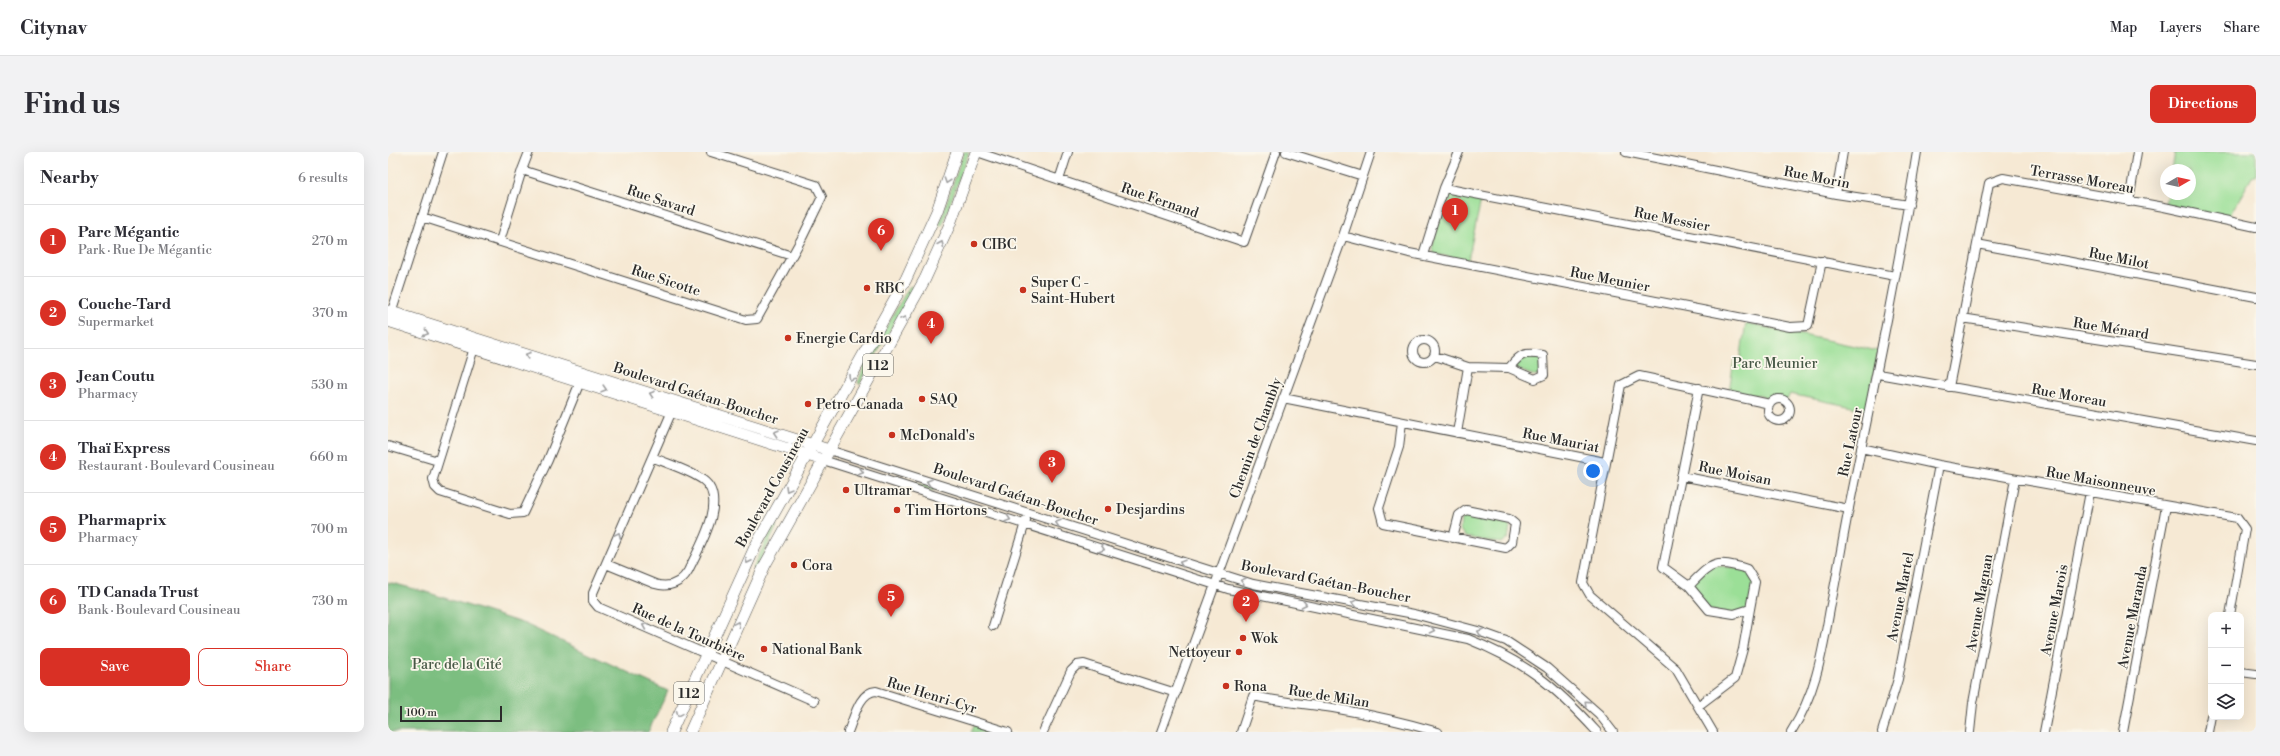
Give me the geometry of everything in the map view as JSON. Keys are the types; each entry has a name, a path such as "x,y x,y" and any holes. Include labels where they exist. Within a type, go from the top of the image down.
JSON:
{"main road":[{"name":"Boulevard Cousineau","path":"671,732 750,556 906,279 937,211 957,152"},
{"name":"112","path":"690,732 765,565 925,279 950,224 977,152"},
{"name":"Boulevard Gaétan-Boucher","path":"389,318 810,450 823,460"},
{"name":"Boulevard Gaétan-Boucher","path":"389,318 474,348 672,411 810,450 829,450"}],"street":[{"path":"389,318 443,152"},
{"path":"500,241 529,152"},
{"name":"Rue Sicotte","path":"422,217 746,320 757,319 792,256 822,197 816,185 711,152"},
{"name":"Rue Fernand","path":"977,152 1244,242 1276,152"},
{"path":"1059,180 1068,152"},
{"path":"1286,152 1363,176"},
{"name":"Chemin de Chambly","path":"1161,732 1343,236 1371,152"},
{"path":"1423,256 1444,188 1459,152"},
{"name":"Rue Morin","path":"1626,152 1836,194 1909,205"},
{"path":"1836,194 1843,152"},
{"name":"Rue Latour","path":"1791,732 1803,713 1813,689 1821,657 1861,448 1878,374 1909,205 1917,152"},
{"path":"2129,202 2137,152"},
{"name":"Rue Savard","path":"522,170 792,256"},
{"name":"Terrasse Moreau","path":"1949,387 1989,183 2003,178 2129,202 2164,207 2256,227"},
{"name":"Rue Messier","path":"1444,188 1895,276"},
{"name":"Rue Meunier","path":"1343,236 1423,256 1790,327 1808,326 1822,261"},
{"name":"Rue Milot","path":"1977,244 2256,297"},
{"name":"Rue Ménard","path":"1962,318 2256,364"},
{"path":"474,348 433,478 435,487 440,492 510,514 522,513 548,460 580,382"},
{"path":"1435,356 1468,367 1508,368"},
{"path":"1457,433 1468,367"},
{"name":"Rue Moreau","path":"1878,374 2256,441"},
{"name":"Rue Mauriat","path":"1284,398 1605,462 1621,385 1639,376 1770,404"},
{"name":"Rue Moisan","path":"1700,388 1681,476 1849,509"},
{"name":"Rue de la Tourbière","path":"672,411 592,596 595,604 814,701"},
{"path":"1402,422 1399,447 1379,508 1383,524 1453,538 1506,548 1512,542 1515,524 1509,519 1466,510 1459,514 1453,538"},
{"path":"388,446 438,461"},
{"name":"Rue Maisonneuve","path":"1861,448 1938,465 2237,518 2245,529 2231,612"},
{"name":"Boulevard Gaétan-Boucher","path":"829,450 1219,574 1268,587 1441,620 1506,641 1547,668 1572,688 1599,714 1613,732"},
{"path":"606,564 655,584 664,586 674,584 687,573 712,516 715,500 706,482 652,457"},
{"name":"Boulevard Gaétan-Boucher","path":"823,460 1215,585 1468,639 1498,651 1538,675 1565,697 1596,732"},
{"path":"1605,462 1583,583 1590,595 1676,669 1713,732"},
{"name":"Avenue Martel","path":"1882,732 1898,679 1938,465"},
{"path":"1681,476 1662,567 1689,586 1709,610 1734,614 1750,609"},
{"name":"Avenue Magnan","path":"1970,732 1973,703 2015,479"},
{"path":"935,496 940,492 965,494"},
{"name":"Avenue Marois","path":"2044,732 2090,492"},
{"name":"Avenue Maranda","path":"2123,732 2166,506"},
{"path":"993,626 1028,514"},
{"path":"1689,586 1709,566 1728,563 1747,569 1755,582 1743,649 1735,678 1698,706"},
{"path":"1043,732 1071,671 1077,665 1084,664 1176,692"},
{"path":"2244,672 2256,674"},
{"name":"Rue Henri-Cyr","path":"848,732 863,696 869,692 876,691 1008,732"},
{"name":"Rue de Milan","path":"1241,732 1253,696 1281,702 1332,708 1403,722 1438,732"},
{"path":"2208,732 2210,720"}],"green space":[{"path":"964,152 969,152 942,226 939,225"},
{"path":"2175,152 2256,152 2256,175 2252,177 2227,220 2164,207 2166,200 2196,200 2196,164 2173,164"},
{"path":"1450,194 1481,200 1468,260 1434,254 1432,248 1446,197"},
{"path":"911,286 913,289 860,384 858,383 864,366 909,287"},
{"name":"Parc Meunier","path":"1746,323 1878,351 1867,410 1790,394 1787,400 1729,391 1734,360 1740,360"},
{"path":"1520,357 1541,357 1542,374 1535,376 1511,367"},
{"path":"898,479 935,488 933,491"},
{"path":"1468,514 1504,521 1510,526 1508,539 1501,543 1465,537 1460,530 1461,519"},
{"path":"774,524 777,526 756,570 753,568"},
{"path":"1709,565 1747,569 1755,582 1750,609 1734,614 1709,610 1689,586"},
{"name":"Parc de la Cité","path":"388,582 426,592 525,624 668,691 648,732 388,732"},
{"path":"974,725 999,732 971,732"}],"place":[{"name":"Parc Mégantic","path":"1455,231"},
{"name":"CIBC","path":"974,244"},
{"name":"TD Canada Trust","path":"881,251"},
{"name":"RBC","path":"867,288"},
{"name":"Super C - Saint-Hubert","path":"1023,290"},
{"name":"Energie Cardio","path":"788,338"},
{"name":"Thaï Express","path":"931,344"},
{"name":"SAQ","path":"922,399"},
{"name":"Petro-Canada","path":"808,404"},
{"name":"McDonald's","path":"892,435"},
{"name":"Jean Coutu","path":"1052,483"},
{"name":"Ultramar","path":"846,490"},
{"name":"Desjardins","path":"1108,509"},
{"name":"Tim Hortons","path":"897,510"},
{"name":"Cora","path":"794,565"},
{"name":"Pharmaprix","path":"891,617"},
{"name":"Couche-Tard","path":"1246,622"},
{"name":"Wok","path":"1243,638"},
{"name":"National Bank","path":"764,649"},
{"name":"Nettoyeur","path":"1239,652"},
{"name":"Rona","path":"1226,686"}]}
